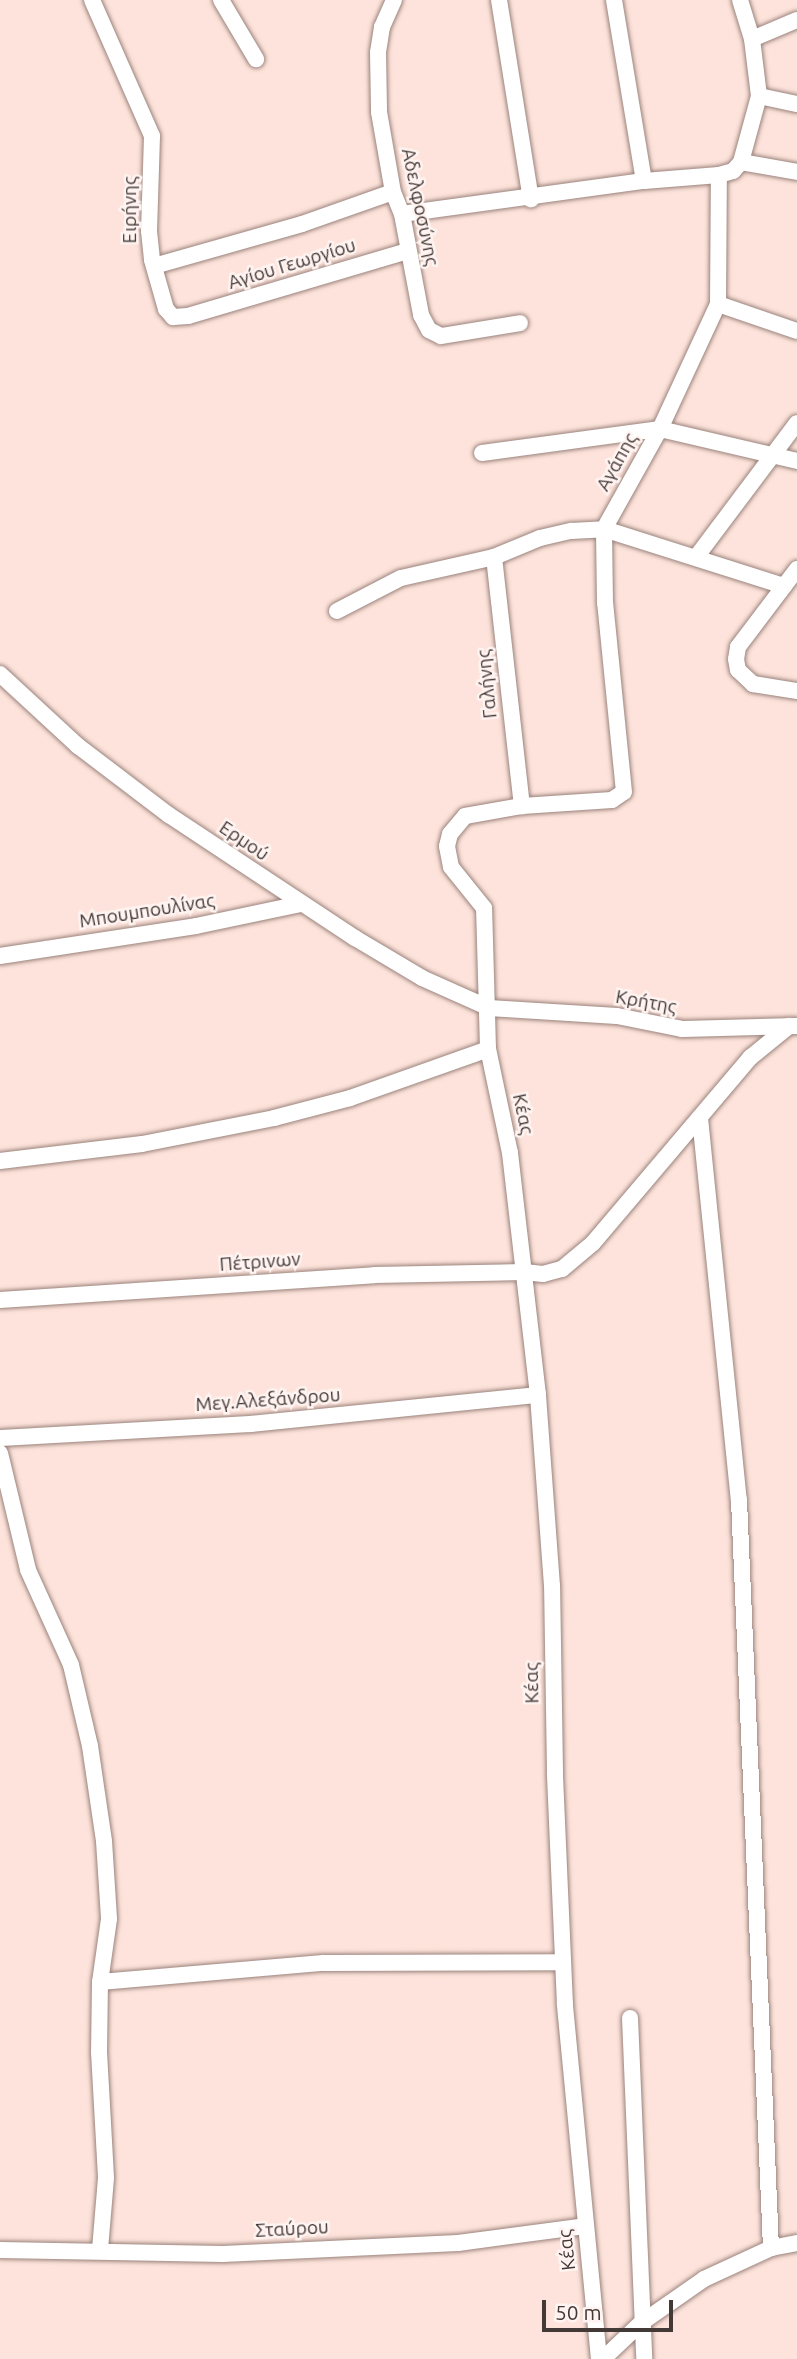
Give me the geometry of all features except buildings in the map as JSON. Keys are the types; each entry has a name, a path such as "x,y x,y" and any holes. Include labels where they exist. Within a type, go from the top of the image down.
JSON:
{"street":[{"name":"Ειρήνης","path":"92,0 152,136 149,231 154,266 302,224 393,192"},
{"path":"221,0 256,59"},
{"name":"Αδελφοσύνης","path":"394,0 382,27 379,52 379,113 393,192 401,215 421,315 435,334 475,332 520,323"},
{"path":"499,0 531,199"},
{"path":"614,0 644,181"},
{"path":"401,215 531,199 644,181 719,175 739,168 759,96 751,39 740,0"},
{"path":"751,39 797,20"},
{"path":"759,96 797,104"},
{"path":"741,162 797,172"},
{"name":"Αγάπης","path":"604,529 660,429 719,304 719,175"},
{"name":"Αγίου Γεωργίου","path":"154,266 169,313 178,318 408,251"},
{"path":"719,304 797,331"},
{"path":"697,556 797,424"},
{"path":"482,453 660,429 774,453 797,461"},
{"path":"337,611 401,578 494,557 540,538 571,531 604,529 697,556 784,586"},
{"name":"Κέας","path":"601,2359 585,2225 563,1962 555,1772 552,1586 538,1395 510,1153 488,1049 485,908 451,867 447,846 450,834 465,816 522,806 612,800 621,796 625,779 605,603 604,529"},
{"name":"Γαλήνης","path":"494,557 522,806"},
{"path":"797,569 738,647 738,670 753,684 797,691"},
{"name":"Ερμού","path":"0,674 68,737 129,785 300,904 422,978 489,1008"},
{"name":"Μπουμπουλίνας","path":"0,956 195,926 300,904"},
{"name":"Κρήτης","path":"489,1008 617,1016 682,1029 793,1026"},
{"name":"Πέτρινων","path":"0,1300 374,1275 524,1272 542,1274 562,1269 576,1260 751,1057 793,1026"},
{"path":"0,1161 142,1144 274,1118 376,1089 488,1049"},
{"path":"700,1118 738,1500 771,2248"},
{"name":"Μεγ.Αλεξάνδρου","path":"0,1438 250,1424 538,1395"},
{"path":"0,1453 28,1570 71,1665 90,1745 104,1841 108,1919 100,1982 99,2052 106,2178 100,2250"},
{"path":"100,1982 323,1964 563,1962"},
{"path":"630,2018 638,2150 644,2359"},
{"name":"Σταύρου","path":"0,2250 223,2254 458,2243 585,2225"},
{"path":"601,2359 641,2323 704,2279 771,2248 797,2243"}]}
